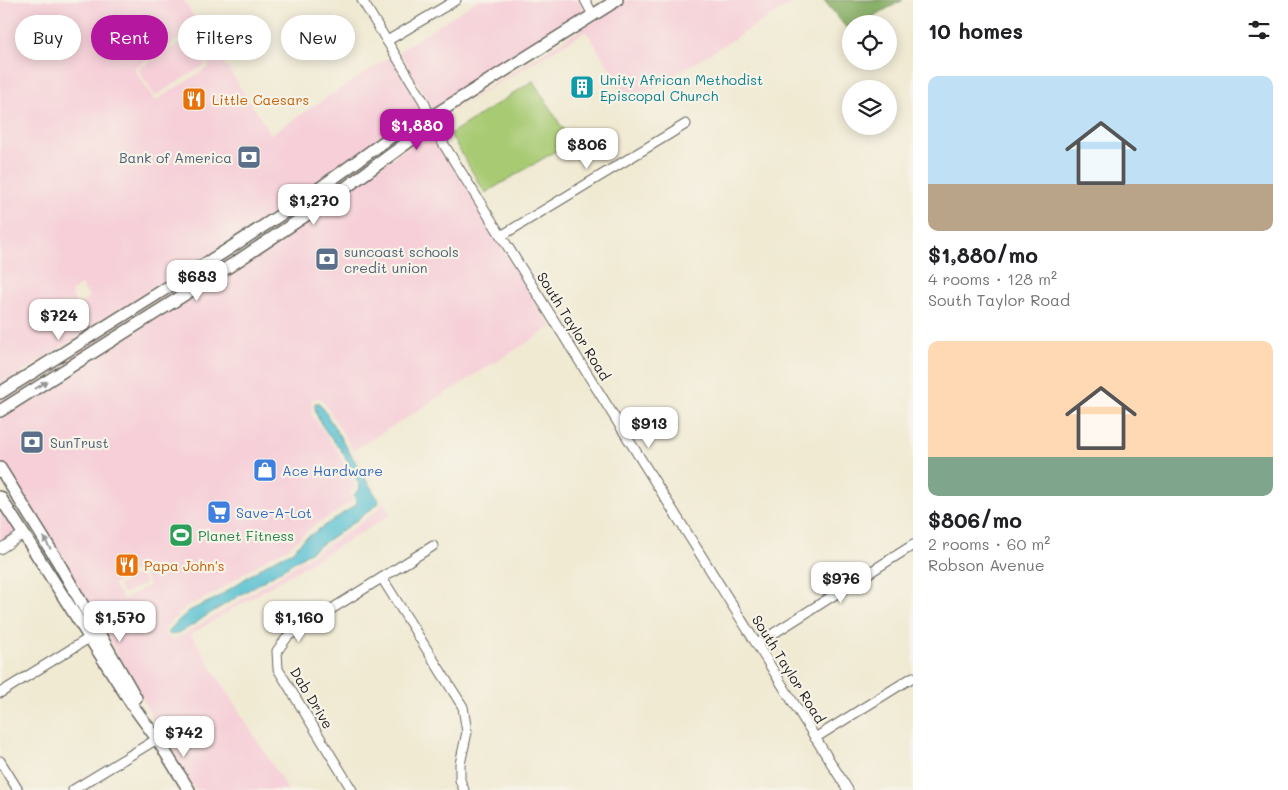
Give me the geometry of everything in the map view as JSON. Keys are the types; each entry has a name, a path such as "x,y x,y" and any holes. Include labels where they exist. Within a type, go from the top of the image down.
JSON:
{"main road":[{"path":"0,393 306,198 417,118 431,117 616,0"},
{"path":"0,411 153,315 326,202 426,129 431,117"},
{"path":"0,468 94,635"},
{"path":"0,497 23,534 139,703 157,739 189,790"}],"street":[{"name":"South Taylor Road","path":"362,0 424,102 436,132 848,790"},
{"path":"388,41 456,0"},
{"path":"585,0 593,15"},
{"path":"501,236 686,124"},
{"path":"0,549 23,534"},
{"path":"757,644 913,545"},
{"name":"Dab Drive","path":"352,790 278,669 277,651 288,636 433,546"},
{"path":"382,578 463,707 467,732 460,764 460,780 464,790"},
{"path":"0,693 94,635"},
{"path":"815,738 913,677"},
{"path":"73,790 157,739"},
{"path":"0,761 18,790"}],"shaded area":[{"path":"0,0 183,0 193,15 178,15 178,40 168,46 168,15 91,15 91,60 146,60 134,68 155,101 209,67 207,60 222,60 271,134 391,56 424,112 414,113 303,193 224,246 0,386","holes":["81,285 89,297 79,305 75,302 71,292"]},
{"path":"478,0 579,0 586,13 433,110 399,51"},
{"path":"627,0 797,0 631,102 586,31 437,120"},
{"path":"178,44 178,60 202,60 205,65 155,96 138,69 153,60 168,60 168,50"},
{"path":"419,123 423,123 323,198 144,315 0,405 0,399 226,257 309,202"},
{"path":"431,131 552,327 354,450 376,488 323,401 319,398 312,399 312,415 338,452 355,485 350,493 352,502 312,527 290,547 268,558 212,595 186,607 171,621 164,631 165,635 171,639 177,638 236,603 355,527 380,507 383,500 391,515 191,634 288,790 195,790 161,737 144,701 59,553 0,459 0,417 232,271","holes":["137,569 143,571 149,585 124,599 114,584"]},
{"path":"0,506 16,532 0,542"},
{"path":"139,573 146,583 124,594 118,586"}],"green space":[{"path":"824,0 903,0 876,15 842,15 842,22"},
{"path":"533,81 571,142 485,193 450,134"}],"water":[{"path":"315,403 319,403 325,412 379,501 378,504 298,560 188,628 171,635 168,633 189,611 215,599 270,562 293,551 303,540 357,504 354,495 360,488 359,484 344,454 320,422 315,410"}],"place":[{"name":"Unity African Methodist Episcopal Church","path":"582,87"},
{"name":"Little Caesars","path":"194,99"},
{"name":"Bank of America","path":"249,157"},
{"name":"suncoast schools credit union","path":"327,259"},
{"name":"SunTrust","path":"32,442"},
{"name":"Ace Hardware","path":"265,470"},
{"name":"Save-A-Lot","path":"219,512"},
{"name":"Planet Fitness","path":"181,535"},
{"name":"Papa John's","path":"127,565"}]}
